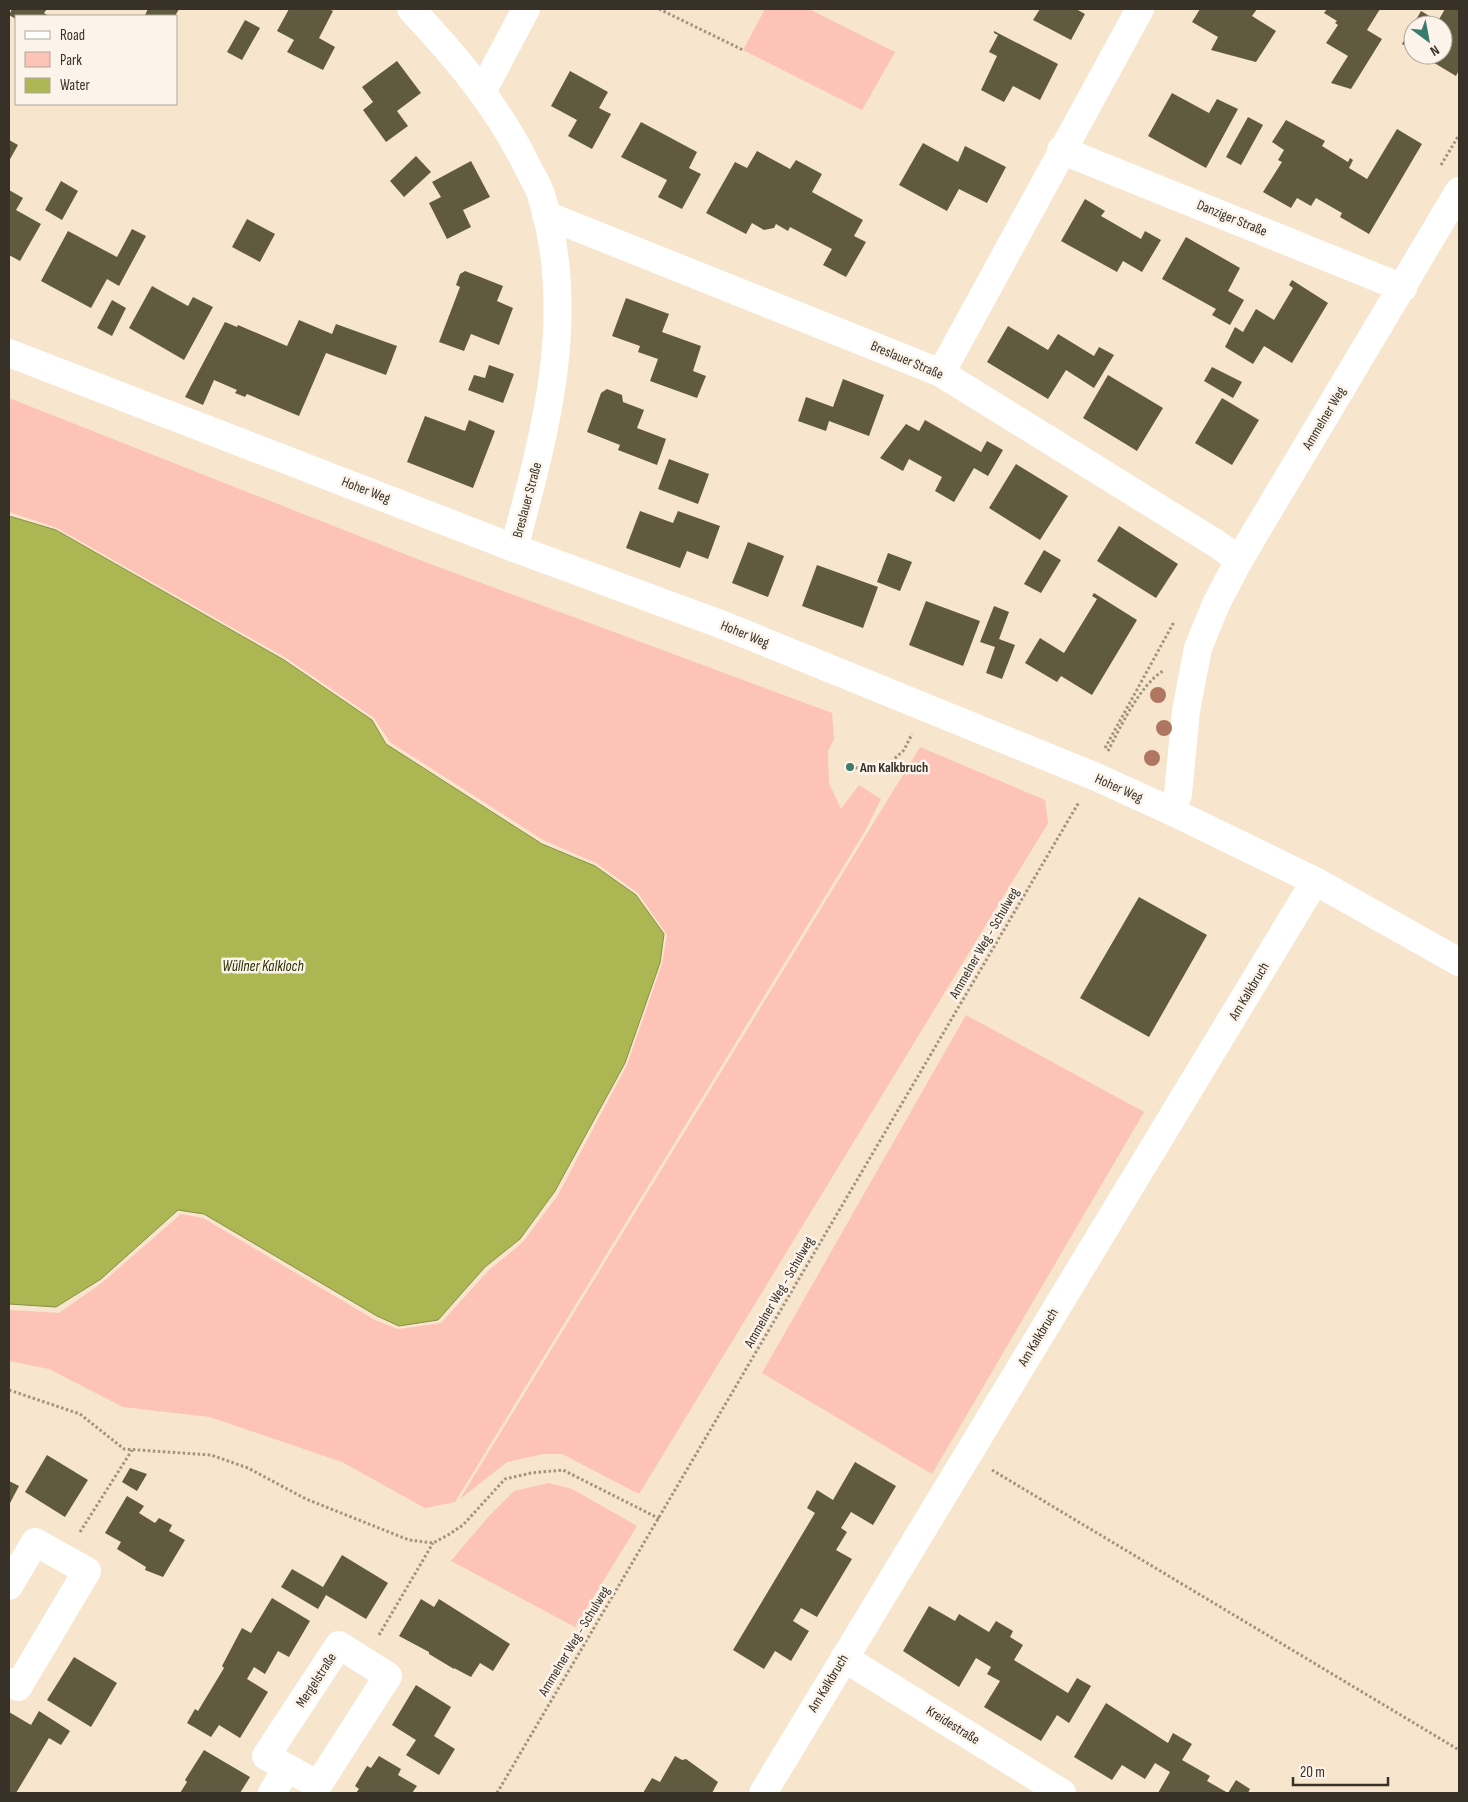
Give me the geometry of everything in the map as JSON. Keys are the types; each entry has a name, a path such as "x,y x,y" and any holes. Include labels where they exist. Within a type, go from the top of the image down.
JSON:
{"street":[{"name":"Breslauer Straße","path":"411,9 442,42 482,92 516,143 542,196 551,236 559,301 556,356 543,444 514,548"},
{"path":"482,92 526,9"},
{"path":"941,373 1061,150 1140,9"},
{"name":"Danziger Straße","path":"1061,150 1403,288"},
{"name":"Ammelner Weg","path":"1171,811 1178,794 1186,711 1198,648 1216,604 1239,560 1403,288 1459,191"},
{"name":"Breslauer Straße","path":"546,215 941,373 1239,560"},
{"name":"Hoher Weg","path":"9,353 514,548 723,625 1094,776 1315,881 1459,962"},
{"name":"Am Kalkbruch","path":"763,1793 1315,881"},
{"path":"9,1586 35,1542 87,1572 18,1687 9,1682"},
{"name":"Mergelstraße","path":"338,1645 388,1676 318,1785 287,1768 266,1756 338,1645"},
{"name":"Kreidestraße","path":"844,1658 1062,1793"},
{"path":"272,1793 287,1768"}],"path":[{"path":"659,9 742,50"},
{"path":"1094,776 1109,739 1174,620"},
{"path":"1117,733 1143,691 1156,675 1198,648"},
{"path":"850,767 881,771 904,750 912,733"},
{"name":"Ammelner Weg - Schulweg","path":"497,1793 1079,802"},
{"path":"9,1390 80,1414 124,1449 210,1455 248,1468 306,1500 370,1526 409,1540 433,1543"},
{"path":"64,1558 132,1450"},
{"path":"967,1455 1459,1750"},
{"path":"363,1660 433,1543 463,1525 505,1479 531,1473 563,1470 660,1518"}],"green space":[{"path":"765,9 809,9 895,52 862,110 743,50"},
{"path":"9,398 425,562 832,713 834,739 828,751 829,783 841,809 859,785 881,799 865,831 455,1502 425,1508 342,1462 210,1417 123,1407 49,1369 9,1361 9,1310 59,1313 103,1282 181,1214 203,1218 375,1320 398,1329 441,1323 488,1271 523,1242 558,1195 627,1065 662,964 667,935 638,893 596,863 543,840 390,742 374,718 286,658 57,528 9,512"},
{"path":"920,747 1045,800 1048,823 639,1494 562,1454 543,1454 507,1462 460,1499"},
{"path":"966,1015 1144,1112 932,1474 762,1373"},
{"path":"549,1483 572,1489 637,1526 575,1627 451,1561 488,1517 514,1491"}],"water":[{"name":"Wüllner Kalkloch","path":"9,516 56,530 284,660 372,720 386,744 542,844 595,866 636,895 664,934 660,963 625,1063 555,1191 520,1239 485,1267 438,1320 399,1326 377,1316 204,1214 178,1210 101,1279 56,1307 9,1304"}],"building":[{"path":"12,9 47,9 44,13 47,15 15,15 15,18 9,15"},
{"path":"148,9 179,9 176,15 145,15"},
{"path":"289,9 328,9 333,11 319,38 335,47 323,70 287,52 294,40 277,31"},
{"path":"1040,9 1076,9 1085,14 1071,40 1033,20"},
{"path":"1200,9 1257,9 1252,16 1276,31 1256,62 1211,50 1218,37 1192,22"},
{"path":"1327,9 1380,9 1367,30 1382,39 1351,89 1331,83 1348,56 1326,43 1338,25 1335,23 1337,21 1324,13"},
{"path":"1445,9 1459,9 1459,70 1456,76 1438,65 1453,65 1453,15 1442,15"},
{"path":"1421,11 1428,15 1419,15"},
{"path":"245,20 260,28 242,60 227,52"},
{"path":"994,31 1058,64 1040,100 1013,86 1004,102 981,90 997,56 989,52 998,35"},
{"path":"397,61 421,93 397,111 408,126 386,142 363,110 373,102 362,87"},
{"path":"570,71 608,92 599,108 611,114 592,149 568,136 577,120 551,106"},
{"path":"1172,93 1209,113 1217,99 1238,109 1206,168 1148,136"},
{"path":"1248,117 1263,125 1241,165 1226,157"},
{"path":"1286,120 1325,141 1322,146 1348,162 1350,158 1353,160 1349,168 1367,179 1397,129 1422,144 1369,234 1340,217 1342,213 1316,198 1311,206 1297,198 1291,208 1263,192 1282,162 1278,160 1284,150 1272,142"},
{"path":"641,122 697,152 689,168 701,174 682,209 658,197 667,180 621,157"},
{"path":"9,140 18,145 9,161"},
{"path":"923,143 958,162 965,146 1006,167 987,203 959,189 947,211 899,185"},
{"path":"757,151 790,169 796,160 822,174 812,192 863,220 854,236 866,242 846,277 823,265 832,249 790,227 788,231 776,224 774,228 764,230 752,223 746,234 706,213 735,162 747,168"},
{"path":"416,156 431,172 404,197 390,181"},
{"path":"471,161 490,197 463,210 471,227 447,239 429,203 441,197 432,182"},
{"path":"61,181 78,191 62,220 45,210"},
{"path":"9,190 23,198 16,210 41,224 20,261 9,255"},
{"path":"1085,199 1105,211 1101,216 1141,239 1145,231 1161,240 1142,272 1123,261 1117,272 1061,241"},
{"path":"247,219 275,234 260,262 232,247"},
{"path":"132,229 146,236 119,286 107,279 91,308 41,281 68,231 117,257"},
{"path":"1186,237 1240,268 1228,291 1244,300 1230,325 1212,315 1216,309 1162,279"},
{"path":"465,271 503,286 497,301 513,308 499,345 471,334 464,351 439,342 460,287 456,285 460,274"},
{"path":"1292,280 1328,303 1292,363 1264,346 1253,364 1225,347 1235,327 1243,332 1256,309 1274,320 1293,288 1289,285"},
{"path":"152,286 188,306 193,297 213,307 184,360 129,328"},
{"path":"626,298 669,314 662,332 701,346 693,371 706,376 697,398 650,381 658,359 638,352 640,346 612,336"},
{"path":"112,300 126,308 112,336 97,328"},
{"path":"299,320 332,334 336,324 397,346 386,375 326,353 299,416 247,394 245,397 235,393 237,390 214,380 203,405 185,397 225,322 237,327 238,325 287,346"},
{"path":"1008,326 1048,350 1058,334 1094,356 1099,347 1114,355 1094,388 1066,370 1048,399 987,362"},
{"path":"489,365 514,374 503,403 468,390 474,375 485,378"},
{"path":"1212,367 1242,382 1233,398 1204,381"},
{"path":"1108,375 1163,408 1137,451 1083,418"},
{"path":"843,379 884,395 869,436 829,421 826,431 798,421 806,397 833,407"},
{"path":"607,389 622,395 623,402 644,410 637,428 666,439 657,465 618,450 620,445 587,432 601,393"},
{"path":"1222,398 1259,420 1232,465 1195,443"},
{"path":"425,416 465,431 469,420 495,431 473,488 407,462"},
{"path":"925,420 981,452 987,441 1003,450 988,476 974,468 954,502 935,491 942,477 909,459 903,471 880,458 906,424 919,431"},
{"path":"669,459 709,474 698,504 658,489"},
{"path":"1016,464 1068,496 1040,540 989,508"},
{"path":"640,511 673,523 678,511 720,526 708,559 687,551 680,568 626,548"},
{"path":"1119,526 1178,564 1156,598 1097,561"},
{"path":"748,542 784,556 768,597 732,583"},
{"path":"1044,550 1061,560 1041,593 1024,584"},
{"path":"888,553 912,562 900,591 877,582"},
{"path":"817,565 878,587 863,628 802,606"},
{"path":"1094,593 1137,620 1092,695 1061,676 1057,682 1025,663 1040,638 1064,653 1097,599 1092,596"},
{"path":"926,601 980,621 963,666 909,645"},
{"path":"994,606 1009,612 999,639 1015,645 1002,679 986,673 995,647 980,642"},
{"path":"1139,897 1207,935 1149,1037 1080,998"},
{"path":"47,1455 88,1480 65,1517 25,1492"},
{"path":"855,1462 896,1486 873,1525 851,1512 841,1528 847,1532 836,1550 852,1559 817,1617 801,1608 793,1621 809,1631 791,1661 775,1651 764,1669 733,1650 815,1513 807,1508 817,1490 833,1500"},
{"path":"130,1468 147,1474 137,1491 122,1482"},
{"path":"9,1481 19,1486 9,1505"},
{"path":"127,1496 144,1506 139,1513 155,1523 159,1518 172,1525 169,1531 185,1540 163,1577 145,1570 146,1567 117,1549 121,1542 105,1533"},
{"path":"342,1555 388,1583 366,1619 326,1595 318,1609 281,1587 292,1569 323,1587"},
{"path":"272,1598 310,1621 289,1657 278,1651 265,1674 254,1667 247,1679 268,1692 240,1738 219,1725 211,1737 187,1723 195,1709 198,1711 224,1668 222,1666 242,1628 251,1633"},
{"path":"421,1599 434,1607 439,1599 510,1644 493,1671 480,1663 471,1677 399,1636"},
{"path":"929,1606 955,1621 959,1614 989,1632 996,1621 1013,1631 1010,1637 1023,1645 1014,1660 1068,1693 1077,1678 1091,1686 1069,1723 1057,1715 1041,1741 984,1707 1000,1681 987,1674 991,1667 976,1658 959,1687 903,1651"},
{"path":"74,1657 117,1683 91,1727 47,1700"},
{"path":"416,1685 451,1707 434,1736 455,1749 439,1775 406,1755 416,1740 392,1725"},
{"path":"1106,1703 1168,1743 1173,1733 1192,1744 1182,1760 1210,1776 1207,1781 1228,1793 1158,1793 1170,1772 1155,1763 1145,1779 1122,1765 1112,1780 1074,1757"},
{"path":"39,1711 70,1731 61,1745 49,1738 16,1793 9,1793 9,1712 31,1725"},
{"path":"204,1750 250,1777 240,1793 180,1793 187,1782 185,1780"},
{"path":"379,1756 401,1769 398,1775 417,1786 412,1793 356,1793 359,1789 355,1786 367,1766 371,1768"},
{"path":"675,1756 682,1760 686,1759 718,1782 712,1793 643,1793 652,1778 660,1782"},
{"path":"1236,1780 1250,1789 1248,1793 1228,1793"}],"place":[{"name":"Am Kalkbruch","path":"850,767"}]}
